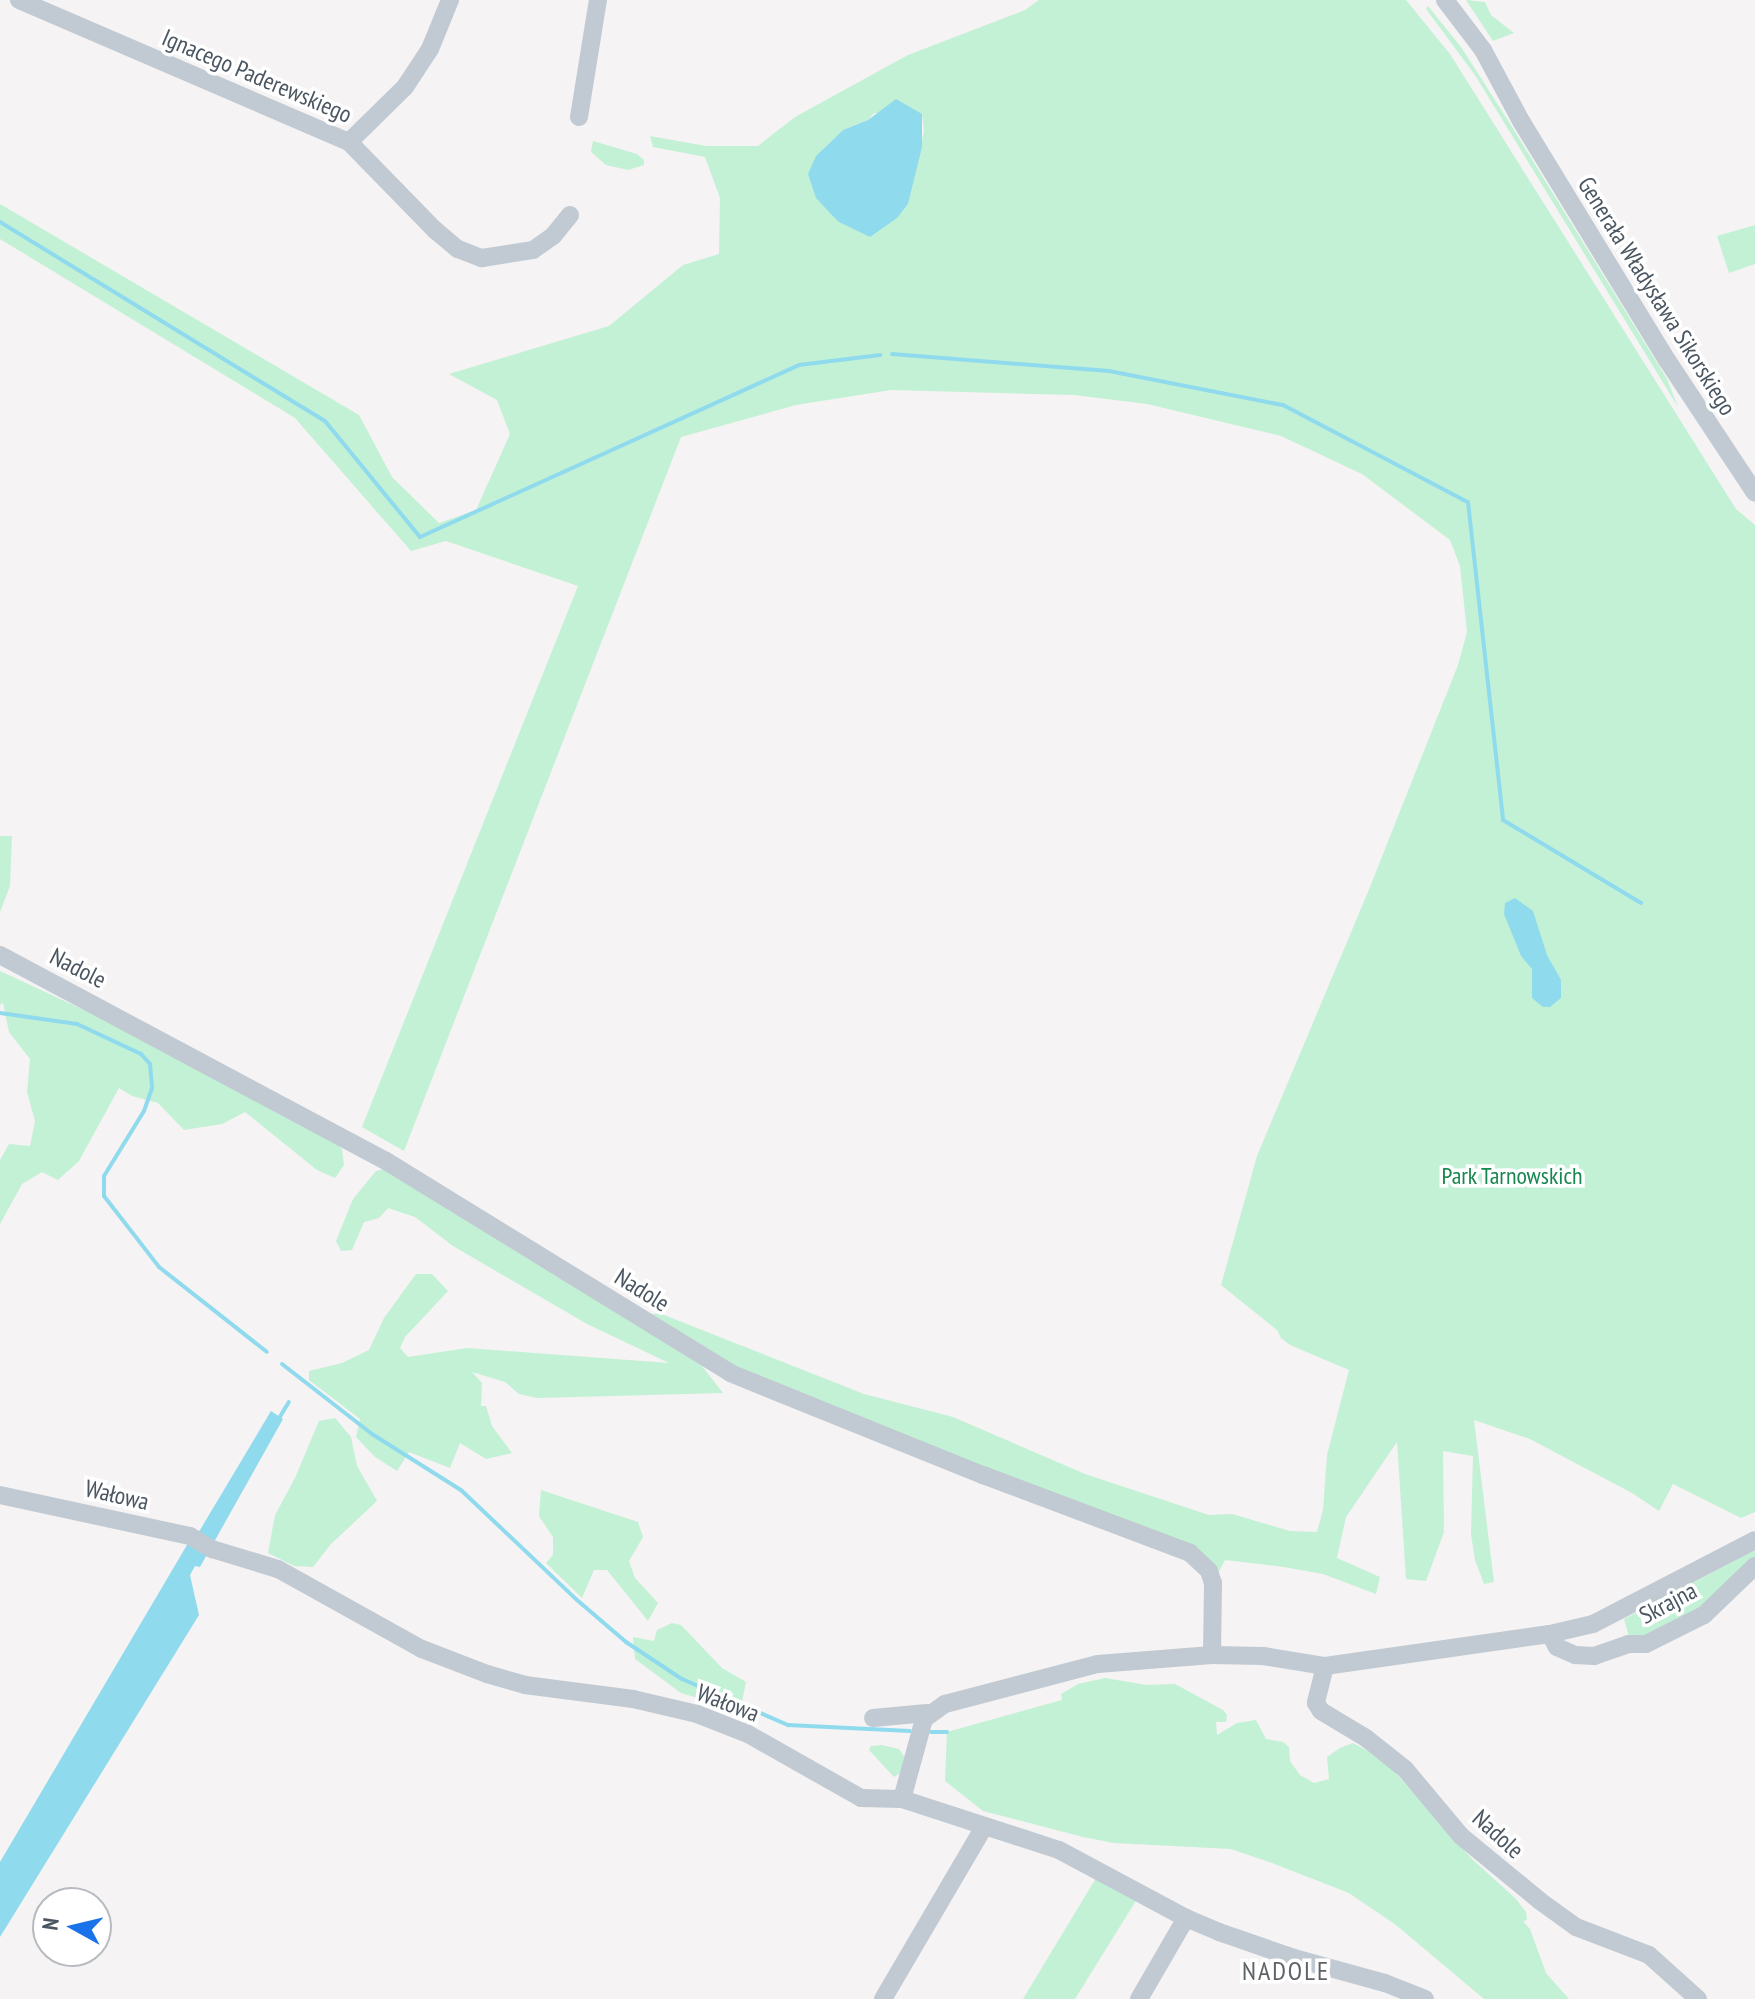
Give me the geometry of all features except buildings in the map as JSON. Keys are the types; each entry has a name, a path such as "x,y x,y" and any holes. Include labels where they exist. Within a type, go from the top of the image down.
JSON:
{"street":[{"name":"Ignacego Paderewskiego","path":"19,0 349,142 435,230 458,249 482,258 533,250 553,236 570,215"},
{"path":"349,142 405,87 430,49 450,0"},
{"path":"579,117 598,0"},
{"name":"Generała Władysława Sikorskiego","path":"1430,0 1521,121"},
{"name":"Generała Władysława Sikorskiego","path":"1448,0 1483,50 1521,121 1667,360 1755,493"},
{"name":"Nadole","path":"0,955 373,1153 730,1373 983,1475 1190,1553 1209,1571 1213,1583 1212,1655"},
{"name":"Wałowa","path":"0,1495 190,1536 212,1549 292,1574 446,1660 525,1685 633,1699 697,1714 748,1734 861,1798 902,1799 1059,1850 1186,1918 1258,1946 1385,1983 1425,1999"},
{"path":"873,1718 927,1713 945,1704 1098,1664 1212,1655 1263,1656 1325,1666 1550,1634 1593,1624 1755,1540"},
{"name":"Skrajna","path":"1550,1634 1557,1647 1575,1655 1594,1656 1628,1644 1646,1644 1704,1615 1755,1566"},
{"name":"Nadole","path":"1325,1666 1316,1703 1321,1711 1366,1738 1405,1769 1461,1836 1576,1927 1649,1955 1698,1999"},
{"path":"902,1799 915,1745 927,1713"},
{"path":"883,1999 984,1827"},
{"path":"1139,1999 1186,1918"}],"green space":[{"name":"Park Tarnowskich","path":"1039,0 1406,0 1450,54 1736,509 1755,525 1755,1512 1741,1518 1673,1484 1659,1511 1632,1493 1530,1439 1474,1420 1494,1582 1484,1584 1475,1560 1471,1534 1473,1456 1443,1451 1444,1532 1426,1581 1406,1579 1397,1442 1346,1517 1337,1558 1380,1577 1376,1594 1323,1574 1284,1567 1225,1560 1218,1573 751,1378 652,1314 659,1313 864,1394 953,1417 1085,1474 1209,1515 1232,1514 1290,1531 1317,1532 1323,1510 1327,1455 1349,1370 1290,1345 1277,1330 1221,1285 1257,1156 1368,892 1458,665 1467,632 1460,566 1450,540 1362,474 1281,436 1147,404 1074,395 891,390 796,405 681,437 404,1151 362,1127 578,586 446,541 411,551 295,418 0,239 0,204 359,415 392,477 439,523 476,510 510,434 497,400 449,374 609,326 683,265 719,254 720,198 705,157 653,147 650,136 706,146 758,146 795,117 908,55 1025,10","holes":["874,113 922,114 924,131 908,204 870,237 823,149 843,130 868,120"]},
{"path":"1466,0 1485,2 1491,15 1514,33 1493,41"},
{"path":"1428,6 1461,47 1509,122 1667,379 1678,407 1475,75 1426,9"},
{"path":"593,141 637,154 644,160 644,165 628,170 606,165 591,152"},
{"path":"1755,225 1755,264 1729,273 1717,236"},
{"path":"0,836 12,836 10,886 0,912"},
{"path":"0,971 151,1041 326,1133 342,1149 344,1165 335,1178 317,1170 245,1112 222,1124 184,1130 158,1103 132,1096 119,1088 79,1161 58,1180 42,1172 22,1184 0,1224 0,1160 9,1144 30,1146 35,1121 27,1092 30,1059 9,1032 3,1003 0,1005"},
{"path":"388,1168 702,1366 723,1393 537,1398 519,1394 505,1382 472,1372 482,1383 481,1406 486,1406 492,1426 512,1453 486,1459 460,1443 450,1468 409,1452 397,1471 375,1457 356,1437 360,1419 309,1380 309,1371 342,1363 369,1350 384,1318 416,1274 432,1274 448,1291 405,1337 400,1348 408,1357 467,1348 669,1363 587,1324 453,1246 415,1217 388,1208 379,1218 364,1222 352,1250 341,1251 336,1241 353,1199 376,1171"},
{"path":"335,1418 351,1437 357,1466 377,1501 331,1544 313,1567 294,1566 268,1553 275,1515 295,1478 319,1421"},
{"path":"541,1490 638,1522 643,1537 629,1561 635,1578 658,1603 648,1621 607,1570 594,1570 582,1598 546,1563 553,1555 553,1537 539,1516"},
{"path":"1755,1550 1755,1561 1690,1622 1630,1640 1624,1619"},
{"path":"672,1623 681,1625 722,1668 746,1682 742,1702 721,1705 681,1693 635,1659 633,1637 654,1641 657,1630"},
{"path":"1105,1678 1147,1685 1175,1684 1223,1710 1227,1715 1226,1722 1216,1722 1217,1735 1237,1723 1256,1720 1266,1739 1283,1742 1289,1747 1290,1761 1300,1775 1314,1783 1329,1779 1327,1757 1340,1748 1353,1743 1368,1751 1392,1769 1471,1858 1516,1899 1526,1912 1527,1920 1523,1921 1530,1929 1546,1973 1569,1999 1484,1999 1396,1925 1349,1893 1272,1863 1231,1849 1114,1843 1083,1837 983,1811 945,1781 947,1732 1062,1700 1061,1694 1078,1684"},
{"path":"871,1746 899,1749 905,1758 900,1773 894,1777 869,1750"},
{"path":"1096,1878 1137,1899 1075,1999 1023,1999"}],"water":[{"path":"896,99 922,114 922,147 908,204 897,218 870,237 839,222 829,212 816,198 808,174 816,156 843,130 868,120"},
{"path":"1515,898 1533,911 1547,955 1561,980 1561,998 1550,1007 1543,1007 1532,998 1532,969 1521,956 1504,914 1505,903"},
{"path":"271,1411 283,1419 200,1567 195,1566 190,1575 199,1615 0,1937 0,1862 187,1545 200,1530"}],"waterway":[{"path":"0,222 325,421 420,537 799,365 880,355"},
{"path":"892,354 1109,371 1283,405 1468,502 1503,820 1641,903"},
{"path":"0,1013 77,1024 141,1054 150,1064 152,1088 144,1111 104,1176 104,1196 159,1267 267,1352"},
{"path":"282,1364 372,1434 461,1490 626,1642 682,1679 788,1725 910,1731"},
{"path":"278,1420 289,1402"},
{"path":"931,1732 947,1732"}],"district":[{"name":"NADOLE","path":"1286,1971"}]}
